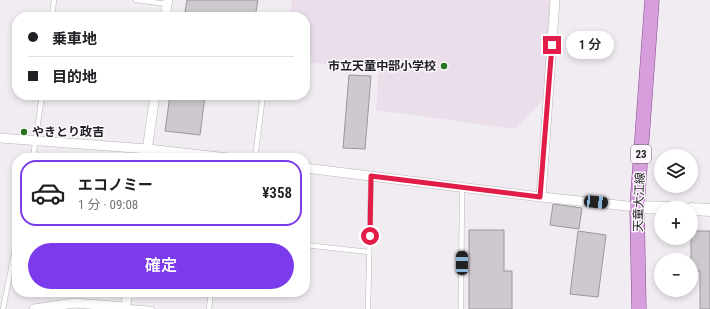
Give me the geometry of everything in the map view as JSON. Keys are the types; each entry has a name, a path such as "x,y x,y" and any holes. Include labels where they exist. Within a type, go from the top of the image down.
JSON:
{"main road":[{"name":"天童大江線","path":"639,309 637,207 652,0"}],"street":[{"path":"540,197 555,0"},
{"path":"166,12 167,2"},
{"path":"147,153 154,100"},
{"path":"0,138 138,153"},
{"path":"310,169 540,197 654,208"},
{"path":"698,209 710,210"},
{"path":"34,309 74,303 125,308 127,297"}],"lane":[{"path":"53,12 54,0"},
{"path":"136,0 167,2"},
{"path":"34,153 41,100"},
{"path":"256,153 262,100"},
{"path":"368,309 371,176"},
{"path":"462,187 462,309"},
{"path":"310,246 369,252"},
{"path":"3,309 12,264"},
{"path":"209,309 210,297"},
{"path":"125,308 152,309"}],"shaded area":[{"name":"市立天童中部小学校","path":"292,0 551,0 543,100 515,129 376,110 379,70 310,63 310,12 291,12"}],"building":[{"path":"187,0 258,0 256,12 185,12"},
{"path":"349,75 371,76 365,149 343,148"},
{"path":"169,100 204,100 200,135 165,131"},
{"path":"553,204 582,208 579,229 550,225"},
{"path":"469,230 504,230 504,271 512,271 512,309 469,309"},
{"path":"578,231 606,235 598,297 570,294"},
{"path":"698,231 710,231 710,309 700,309 700,271 698,271 698,253 691,253 691,245 698,245"}],"place":[{"name":"市立天童中部小学校","path":"444,66"},
{"name":"やきとり政吉","path":"24,132"}],"route":[{"path":"370,236 371,176 540,197 552,45"}]}
